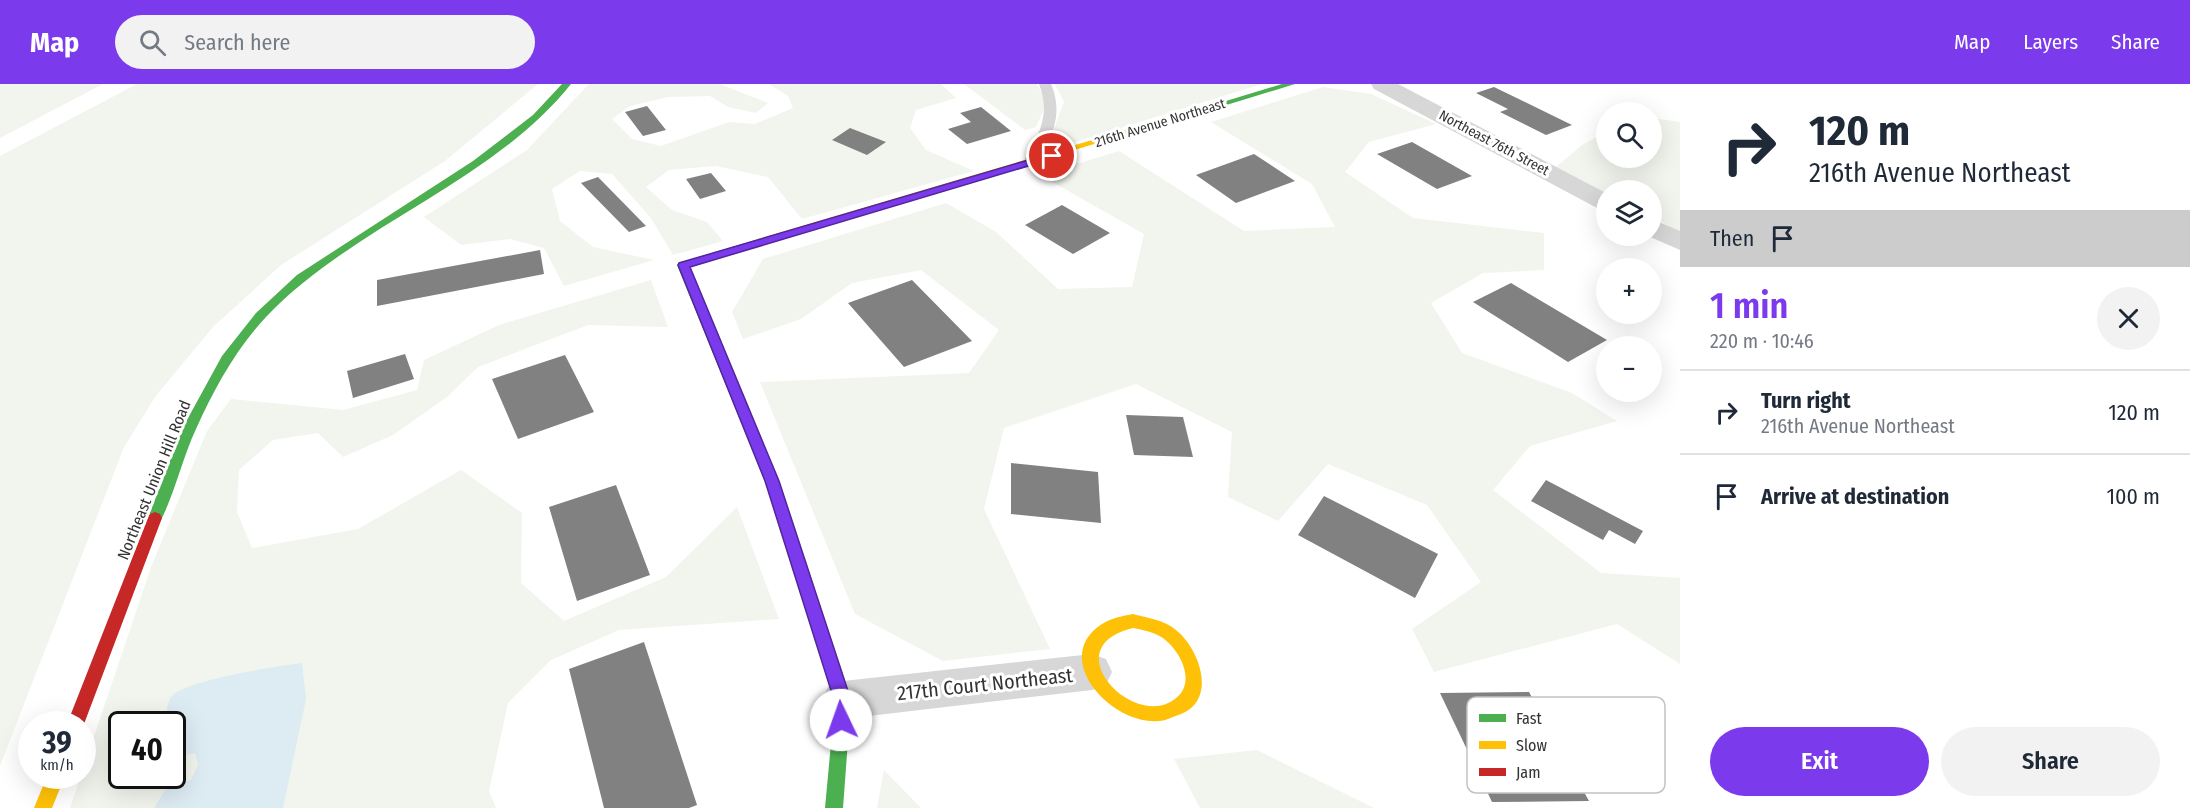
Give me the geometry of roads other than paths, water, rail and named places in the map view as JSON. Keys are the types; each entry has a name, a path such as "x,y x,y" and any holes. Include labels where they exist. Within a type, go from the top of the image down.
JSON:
{"street":[{"name":"Northeast Union Hill Road","path":"80,711 189,429 226,359 260,316 301,278 476,163 536,117 567,84"},
{"name":"216th Avenue Northeast","path":"843,700 772,481 683,265 1291,84"},
{"name":"Northeast 76th Street","path":"1383,84 1596,198"},
{"path":"1662,232 1680,242"},
{"name":"217th Court Northeast","path":"1133,621 1151,625 1168,633 1182,645 1191,660 1195,676 1193,692 1184,704 1169,712 1152,715 1132,711 1114,702 1100,688 1092,672 1089,656 1093,642 1103,630 1117,623 1133,621"},
{"name":"217th Court Northeast","path":"843,700 1092,672"},
{"path":"835,804 843,700"},
{"path":"43,808 51,789"}],"lane":[{"path":"1030,162 1049,127 1053,100 1045,84"}]}
